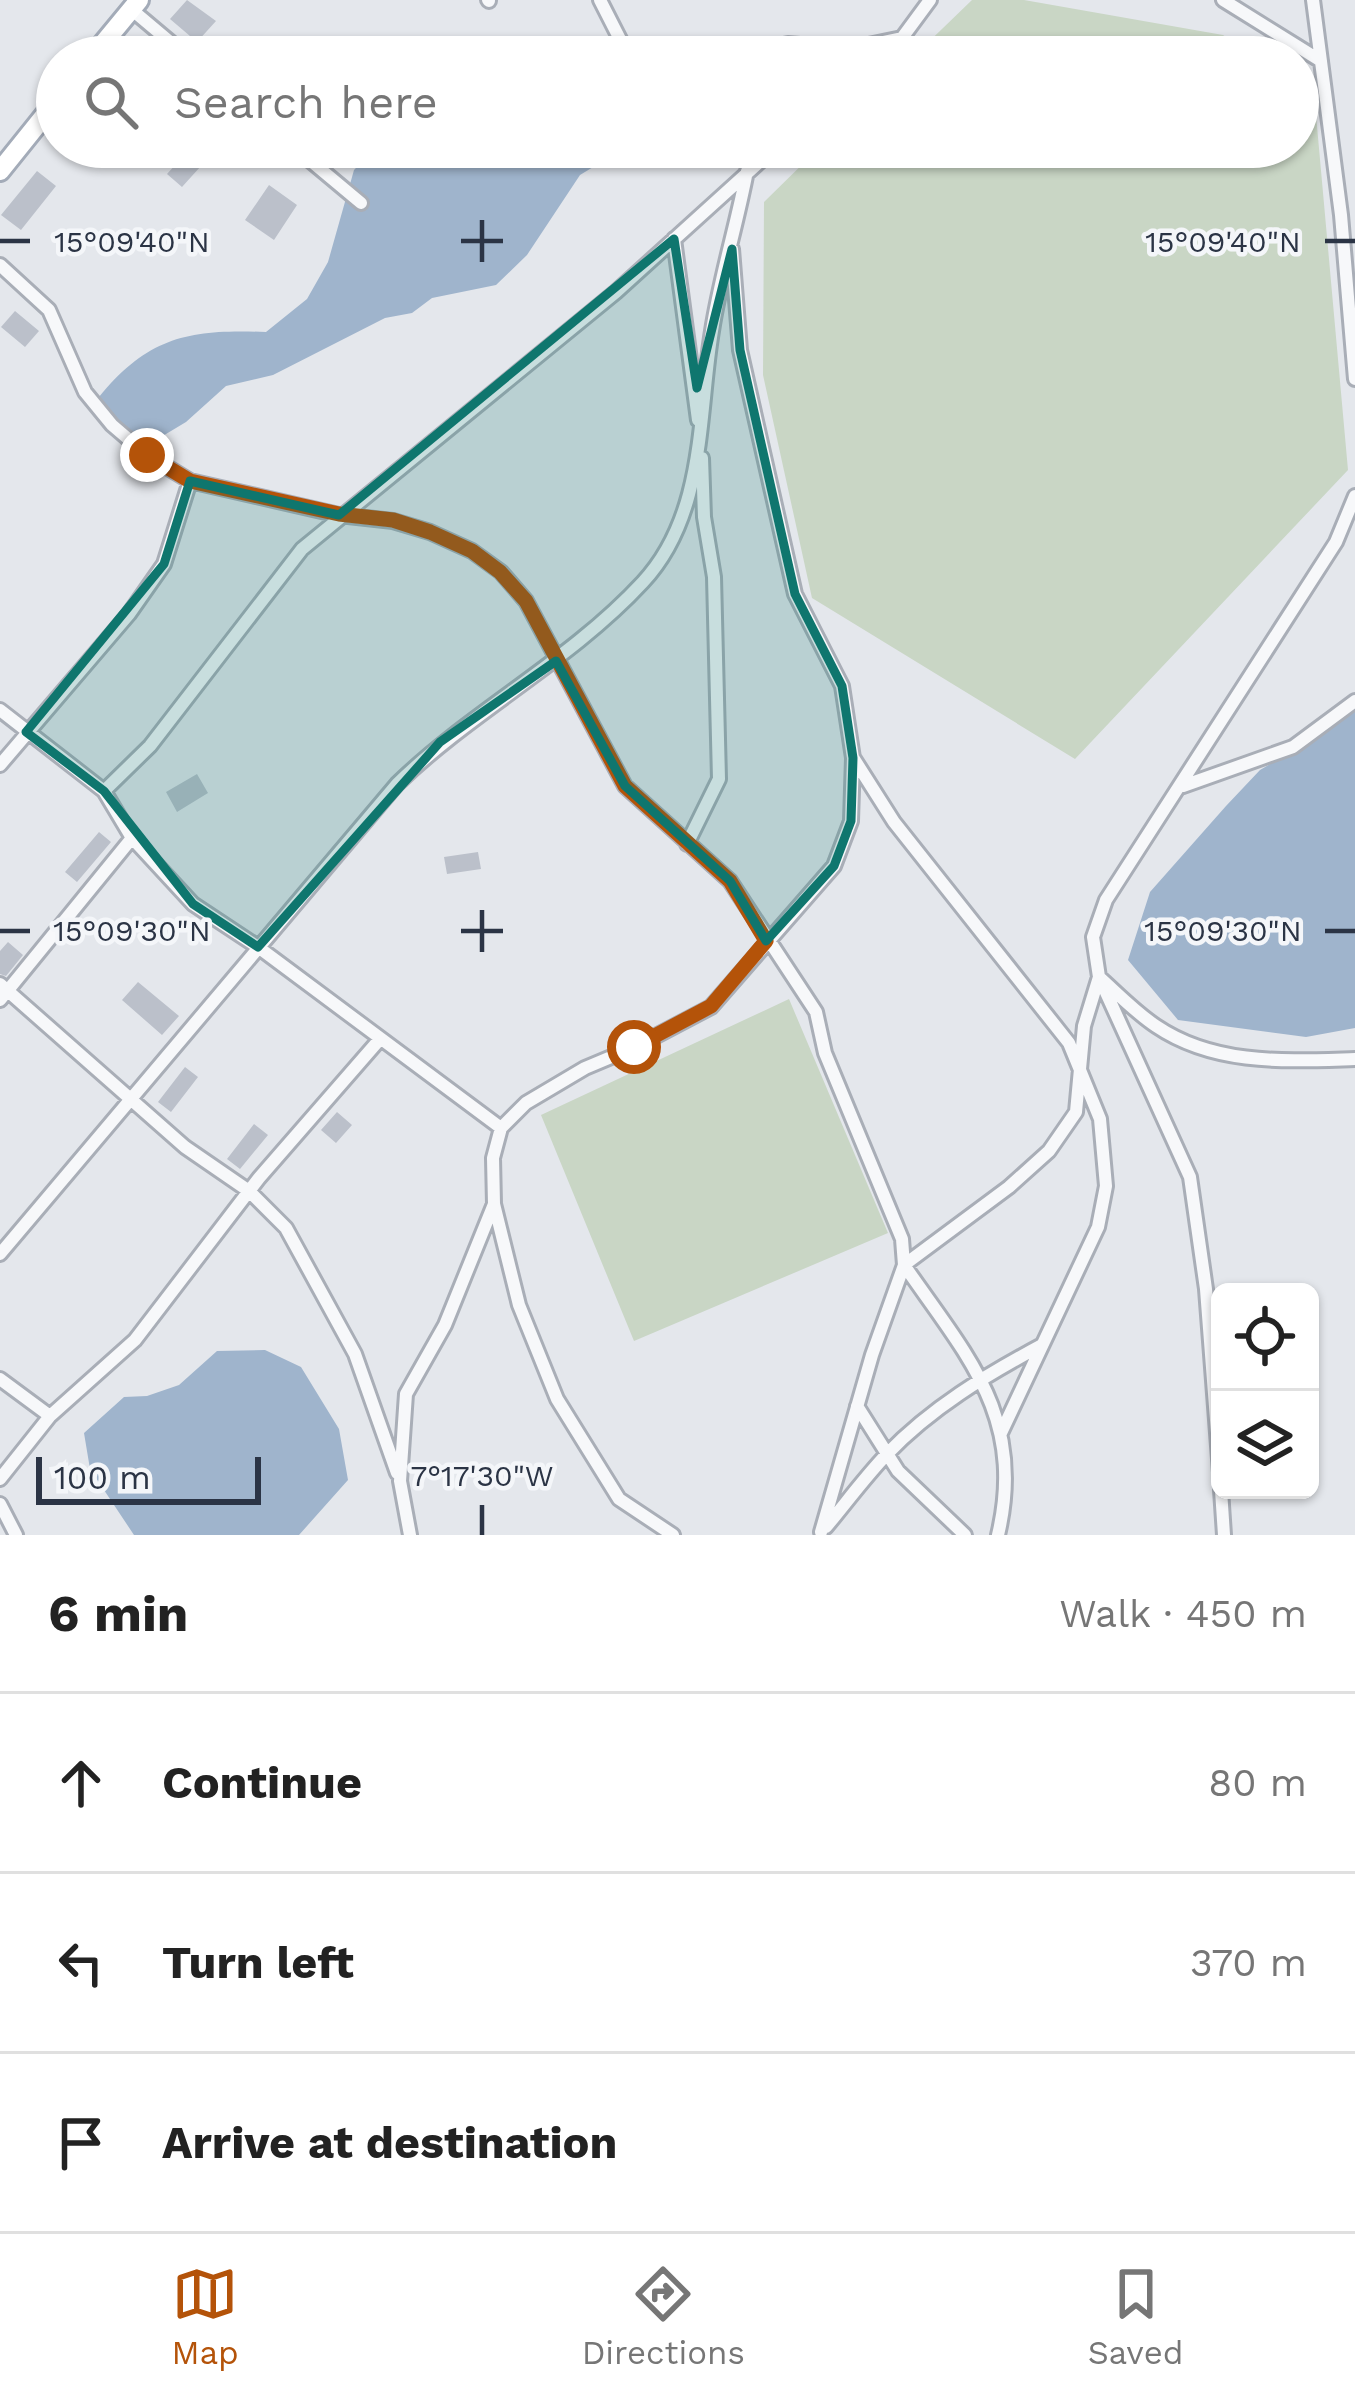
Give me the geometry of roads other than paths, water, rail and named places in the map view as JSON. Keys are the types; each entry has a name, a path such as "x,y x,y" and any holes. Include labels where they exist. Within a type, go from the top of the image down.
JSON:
{"main road":[{"path":"109,36 135,5"},
{"path":"0,171 36,126"}],"street":[{"path":"600,0 618,36"},
{"path":"1223,0 1281,36"},
{"path":"1312,0 1317,36"},
{"path":"904,36 931,2"},
{"path":"135,5 167,36"},
{"path":"1319,47 1341,215 1355,380"},
{"path":"319,168 361,203"},
{"path":"104,791 150,746 302,549 339,514 616,292 751,168"},
{"path":"0,1254 397,784 440,742 556,661 645,580 658,562 687,498 701,442 712,330 747,171"},
{"path":"674,238 714,577 719,779 687,844"},
{"path":"673,1535 619,1498 557,1399 519,1305 494,1204 493,1157 501,1128 526,1103 585,1068 711,1006 834,866 850,821 853,758 842,686 795,593 740,350 732,249"},
{"path":"0,265 49,310 85,392 112,425 147,455 190,481 339,514 393,520 430,532 472,551 500,572 526,601 625,786 730,881 816,1012 825,1053 902,1239 904,1265 820,1534"},
{"path":"0,765 129,614 164,565 190,481"},
{"path":"1214,1391 1206,1288 1190,1178 1099,977 1093,938 1106,900 1336,542 1355,496"},
{"path":"1182,787 1293,747 1355,700"},
{"path":"0,710 104,791 132,838 193,904 501,1128"},
{"path":"853,758 894,822 1069,1042 1100,1119 1106,1186 1098,1227 1001,1433"},
{"path":"132,838 3,991 185,1147 249,1191 286,1228 355,1354 400,1481 410,1535"},
{"path":"904,1265 1009,1187 1048,1151 1076,1112 1084,1026 1099,977"},
{"path":"1099,977 1156,1026 1206,1052 1281,1062 1355,1059"},
{"path":"0,1479 50,1416 135,1340 249,1191 380,1040"},
{"path":"400,1481 406,1394 445,1324 494,1204"},
{"path":"904,1265 992,1401 1008,1456 998,1535"},
{"path":"820,1534 887,1454 979,1379 1043,1344"},
{"path":"0,1379 50,1416"},
{"path":"857,1406 898,1471 965,1535"},
{"path":"1222,1499 1224,1535"},
{"path":"0,1504 16,1535"}],"water":[{"path":"592,168 580,175 527,255 496,285 432,298 412,313 385,318 273,375 226,386 186,422 146,446 113,417 99,397 136,361 173,340 215,332 266,332 307,299 328,262 354,170"},
{"path":"1355,708 1355,1028 1306,1037 1178,1020 1128,960 1150,892 1260,770"},
{"path":"265,1350 301,1367 339,1429 348,1480 299,1535 134,1535 90,1469 84,1433 124,1397 147,1396 179,1385 217,1351"}]}
